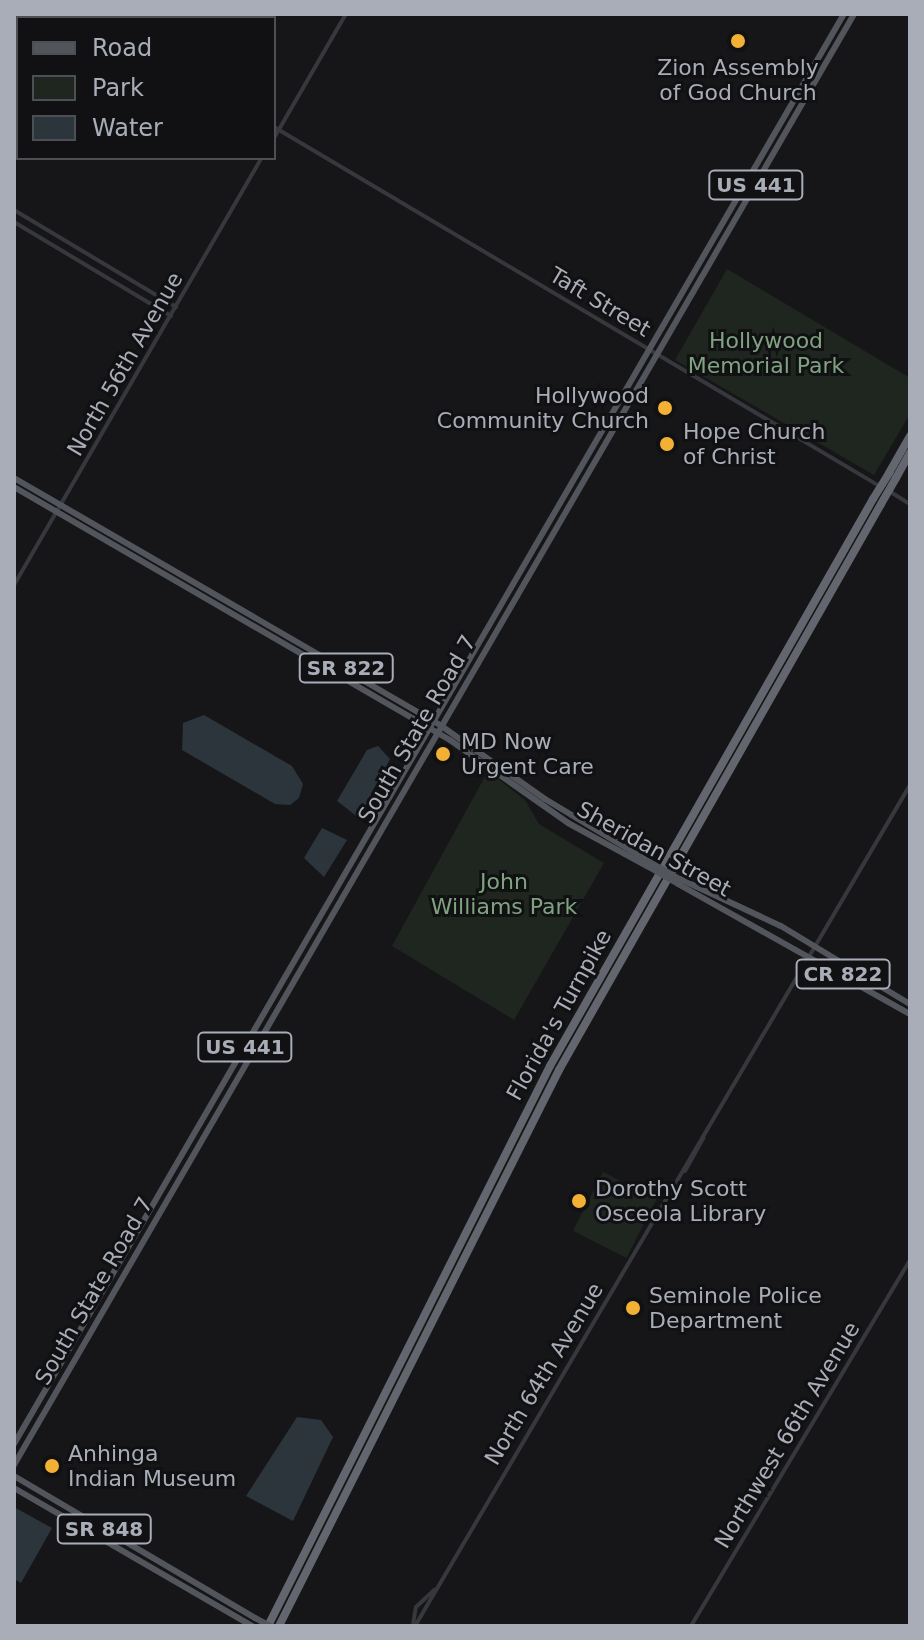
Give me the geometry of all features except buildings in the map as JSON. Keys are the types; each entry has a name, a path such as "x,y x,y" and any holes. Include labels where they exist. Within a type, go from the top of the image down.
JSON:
{"highway":[{"name":"Florida's Turnpike","path":"269,1626 550,1066 892,476 910,436"},
{"name":"Florida's Turnpike","path":"892,476 910,453"},
{"name":"Florida's Turnpike","path":"279,1626 559,1070 877,502"}],"main road":[{"name":"South State Road 7","path":"14,1444 365,833 651,351 844,14"},
{"name":"South State Road 7","path":"14,1465 438,728 659,356 854,14"},
{"path":"817,61 820,73"},
{"path":"812,69 815,82"},
{"path":"737,201 739,213"},
{"path":"703,256 707,269"},
{"path":"603,433 606,443"},
{"path":"593,449 596,460"},
{"name":"Sheridan Street","path":"14,478 438,728 568,823 813,954 910,1014"},
{"name":"Sheridan Street","path":"14,487 61,505"},
{"path":"556,511 558,524"},
{"path":"541,536 543,549"},
{"path":"483,632 488,643"},
{"path":"365,833 366,852"},
{"name":"Sheridan Street","path":"679,881 817,947 910,1004"},
{"path":"152,1208 155,1221"},
{"path":"109,1281 114,1291"},
{"path":"67,1354 70,1368"},
{"name":"SR 848","path":"14,1476 269,1626"},
{"name":"SR 848","path":"14,1488 252,1626"}],"street":[{"path":"276,128 346,14"},
{"name":"Taft Street","path":"276,128 910,504"},
{"name":"North 56th Avenue","path":"14,585 261,160"},
{"path":"14,210 176,307"},
{"path":"14,222 171,316"},
{"name":"North 64th Avenue","path":"414,1626 416,1607 436,1588 910,785"},
{"name":"Northwest 66th Avenue","path":"691,1626 910,1260"}],"green space":[{"name":"Hollywood Memorial Park","path":"727,269 910,378 910,414 874,475 675,360"},
{"name":"John Williams Park","path":"488,771 525,800 539,824 604,863 514,1020 392,946"},
{"path":"603,1172 656,1199 626,1258 573,1231"}],"water":[{"path":"204,715 292,766 303,784 299,798 290,805 275,804 182,750 183,723"},
{"path":"378,746 390,759 359,818 337,801 367,750"},
{"path":"322,828 347,840 324,877 304,858"},
{"path":"297,1417 321,1420 333,1437 293,1521 246,1496"},
{"path":"14,1507 52,1528 21,1583 14,1579"}],"place":[{"name":"Zion Assembly of God Church","path":"738,41"},
{"name":"Hollywood Community Church","path":"665,408"},
{"name":"Hope Church of Christ","path":"667,444"},
{"name":"MD Now Urgent Care","path":"443,754"},
{"name":"Dorothy Scott Osceola Library","path":"579,1201"},
{"name":"Seminole Police Department","path":"633,1308"},
{"name":"Anhinga Indian Museum","path":"52,1466"}]}
